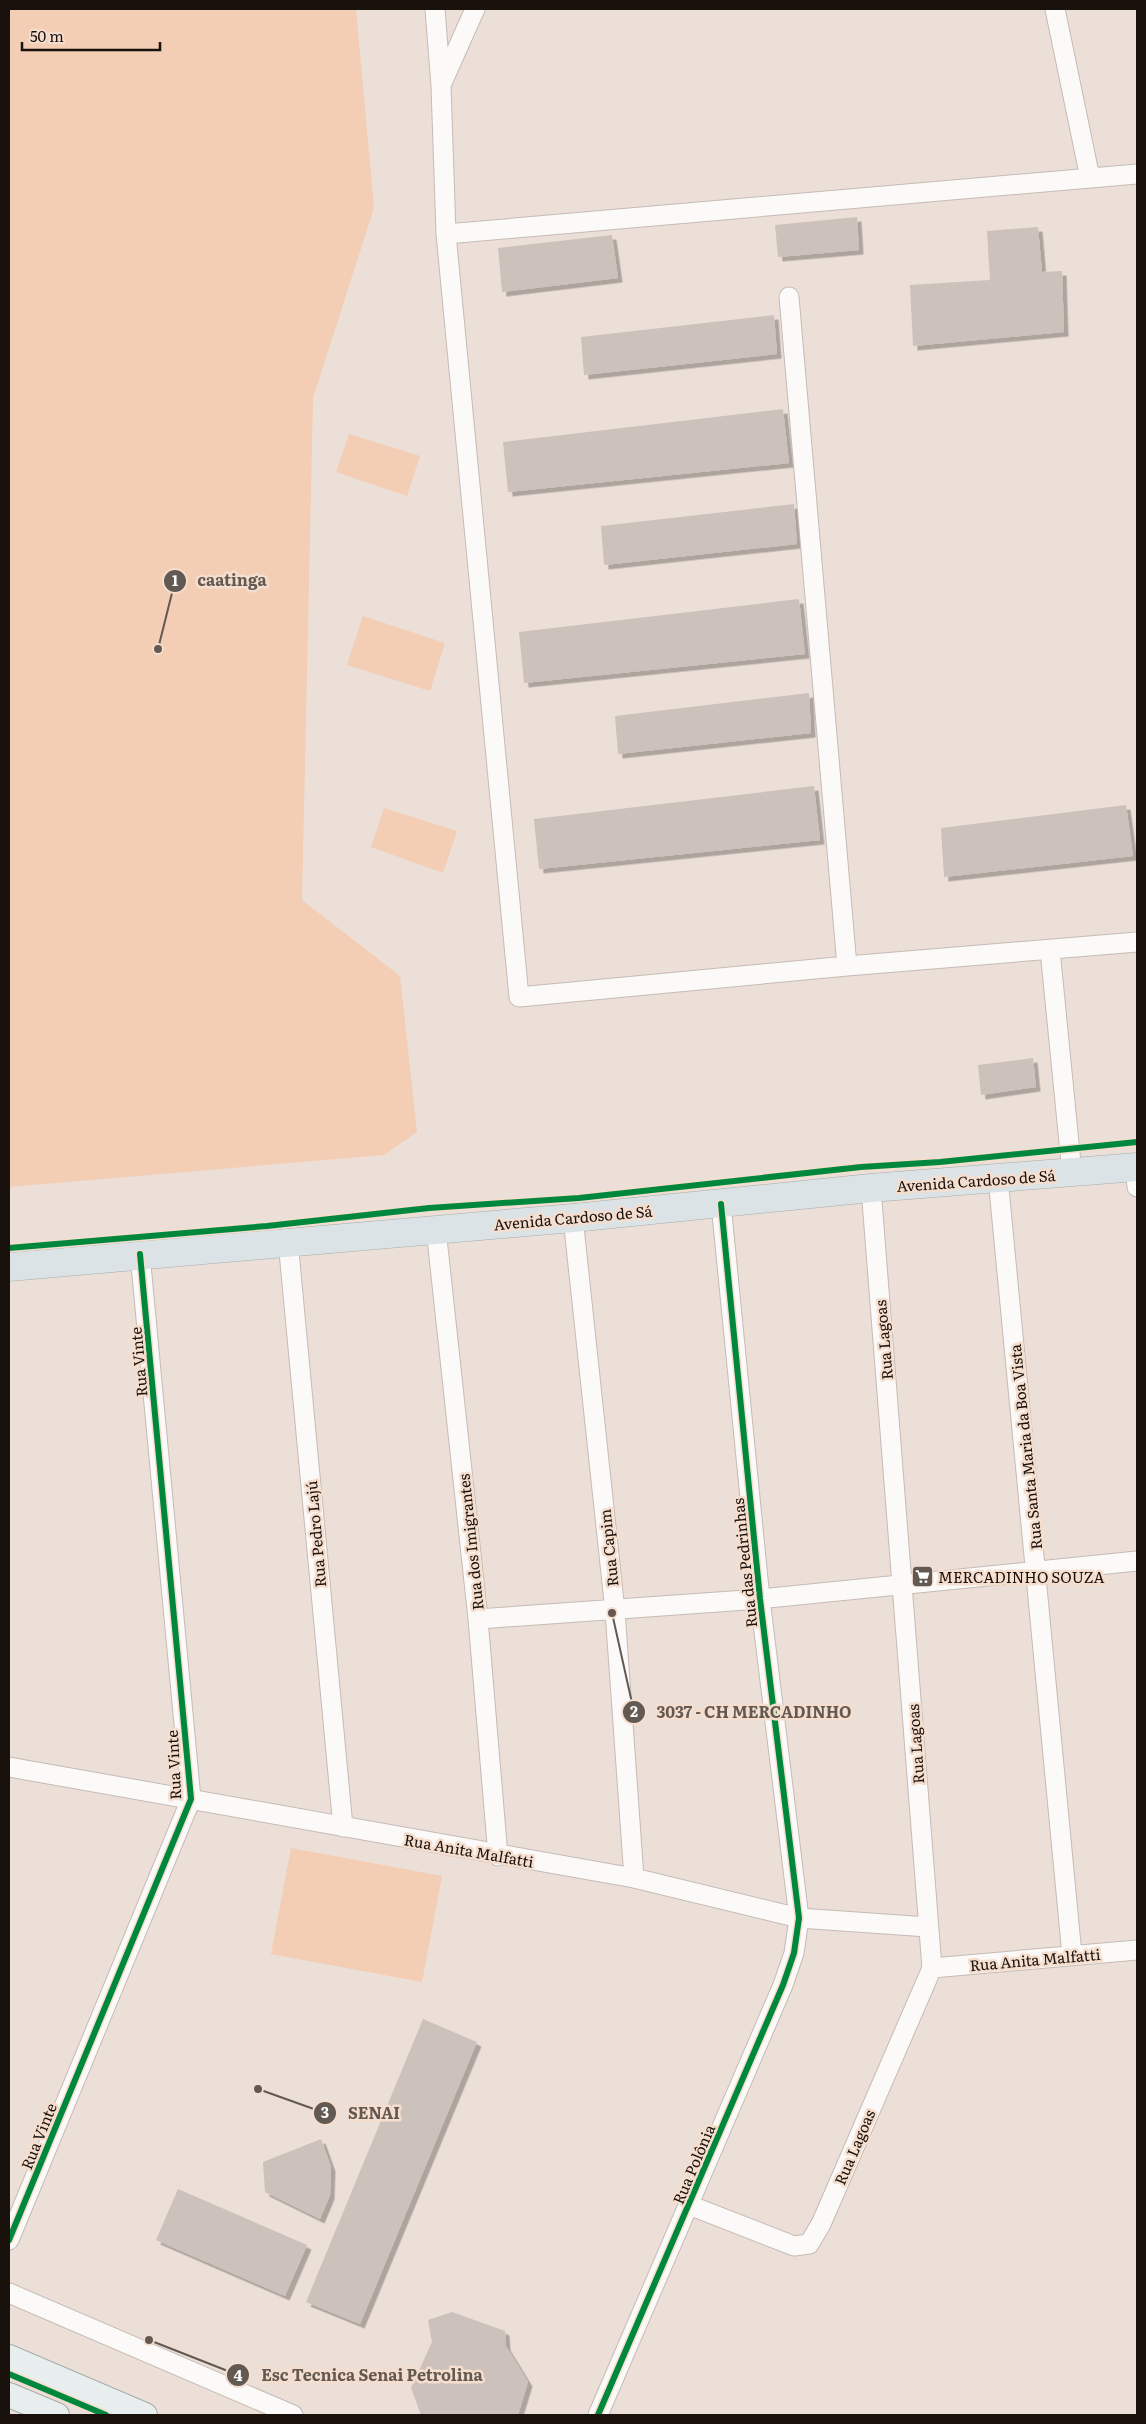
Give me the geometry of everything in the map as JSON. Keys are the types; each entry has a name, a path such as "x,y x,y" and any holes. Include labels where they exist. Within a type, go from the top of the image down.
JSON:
{"highway":[{"name":"Avenida Cardoso de Sá","path":"9,1267 288,1241 573,1218 871,1188 1072,1172 1137,1173"}],"main road":[{"path":"9,2357 145,2415"},
{"path":"9,2395 57,2415"}],"street":[{"path":"435,9 441,86 446,234 519,997 847,966 1137,942"},
{"path":"441,86 475,9"},
{"path":"1055,9 1090,178"},
{"path":"446,234 1137,174"},
{"path":"789,297 847,966"},
{"path":"1050,950 1072,1172"},
{"name":"Rua Santa Maria da Boa Vista","path":"998,1178 1072,1955"},
{"name":"Rua Lagoas","path":"689,2205 794,2246 809,2244 815,2236 932,1968 871,1188"},
{"name":"Rua das Pedrinhas","path":"721,1204 760,1599 800,1918"},
{"name":"Rua Capim","path":"573,1218 615,1610 634,1878"},
{"name":"Rua dos Imigrantes","path":"436,1229 478,1619 498,1856"},
{"name":"Rua Pedro Lajú","path":"288,1241 343,1827"},
{"name":"Rua Vinte","path":"9,2240 191,1799 140,1254"},
{"path":"478,1619 760,1599 1137,1561"},
{"path":"9,1759 9,1767"},
{"name":"Rua Anita Malfatti","path":"9,1767 498,1856 634,1878 800,1918 928,1927"},
{"name":"Rua Polônia","path":"598,2415 783,1985 794,1953 800,1918"},
{"name":"Rua Anita Malfatti","path":"932,1968 1137,1950"},
{"path":"9,2293 293,2415"}],"shaded area":[{"path":"9,9 356,9 374,208 313,398 302,900 400,976 417,1132 384,1155 9,1187"},
{"path":"349,434 420,456 407,496 336,472"},
{"path":"363,616 445,643 430,691 347,665"},
{"path":"384,808 457,831 443,873 371,847"},
{"path":"291,1848 442,1876 422,1982 271,1954"}],"building":[{"path":"857,217 859,250 778,257 775,225"},
{"path":"1038,227 1042,272 1062,271 1064,332 913,346 910,285 990,280 987,231"},
{"path":"612,235 618,278 502,292 498,248"},
{"path":"774,315 777,354 584,375 581,337"},
{"path":"783,409 789,463 508,492 503,442"},
{"path":"794,504 797,544 604,565 601,526"},
{"path":"799,599 805,654 524,683 519,632"},
{"path":"809,693 811,733 618,754 615,716"},
{"path":"814,786 820,840 539,869 534,819"},
{"path":"1126,805 1133,856 944,877 941,828"},
{"path":"1033,1058 1036,1087 981,1095 978,1065"},
{"path":"423,2019 477,2042 360,2324 306,2302"},
{"path":"321,2139 331,2167 330,2195 320,2219 265,2192 263,2162"},
{"path":"178,2189 307,2245 285,2296 156,2240"},
{"path":"452,2312 505,2331 506,2346 528,2382 518,2415 421,2415 411,2388 432,2342 428,2320"}],"cycle path":[{"path":"9,1248 267,1226 429,1208 579,1198 861,1167 940,1162 1137,1142"},
{"path":"598,2415 783,1985 794,1953 799,1918 760,1599 721,1204"},
{"path":"9,2240 191,1799 140,1254"},
{"path":"9,2374 106,2415"}],"place":[{"name":"caatinga","path":"158,649"},
{"name":"MERCADINHO SOUZA","path":"922,1576"},
{"name":"3037 - CH MERCADINHO","path":"612,1613"},
{"name":"SENAI","path":"258,2089"},
{"name":"Esc Tecnica Senai Petrolina","path":"149,2340"}]}
